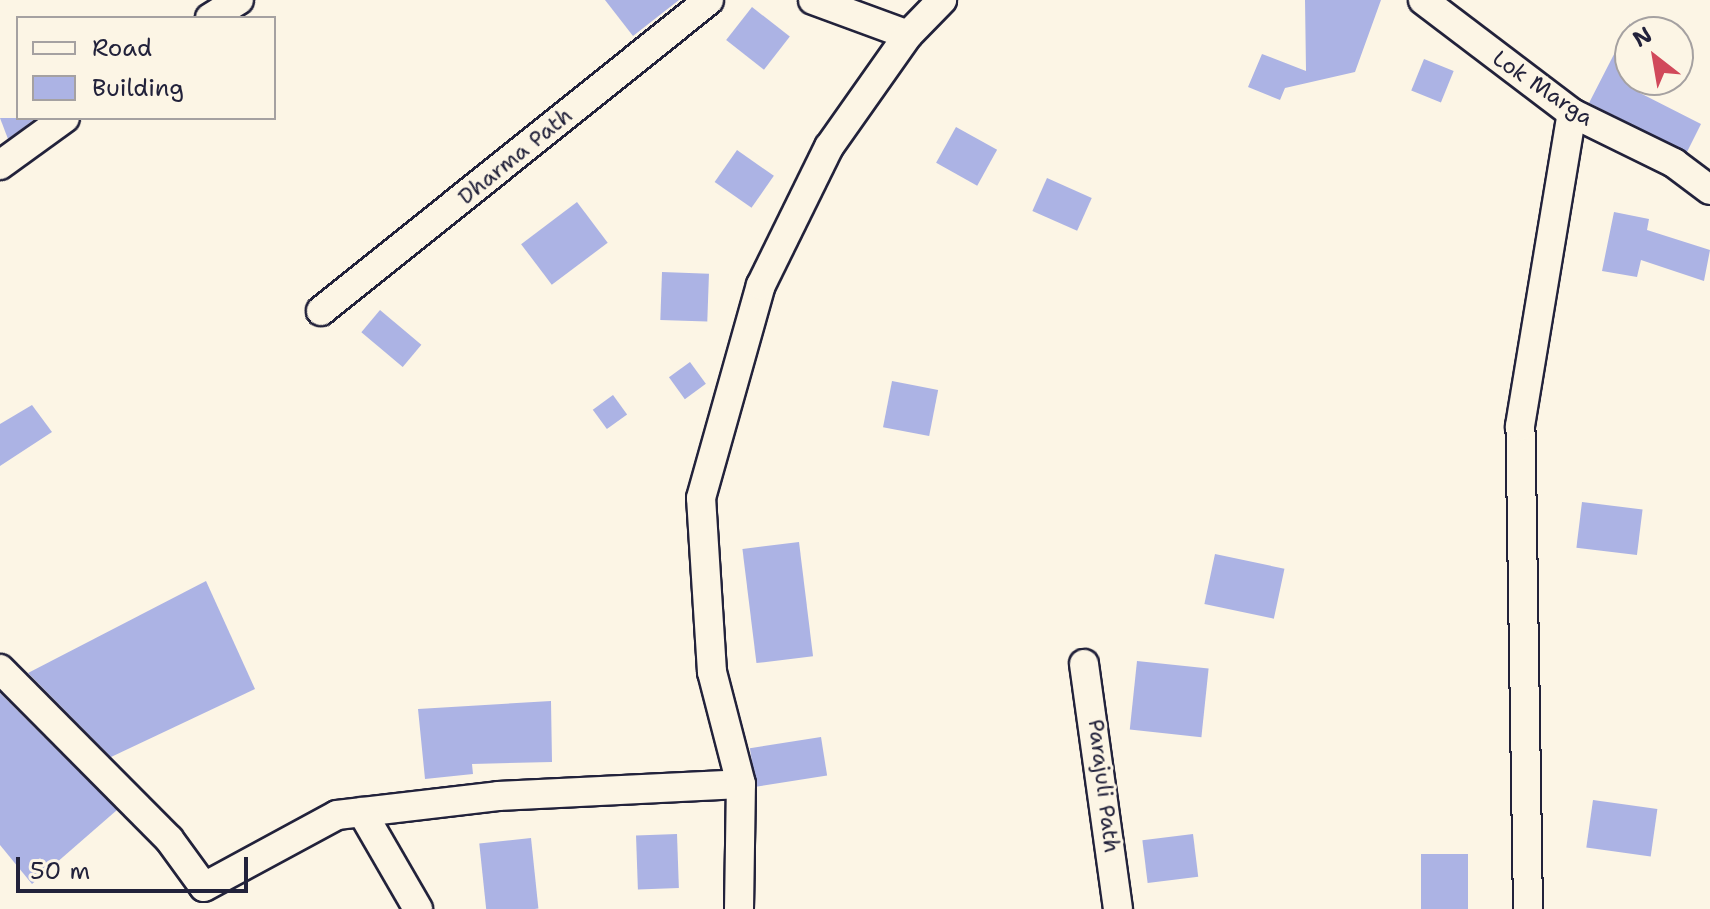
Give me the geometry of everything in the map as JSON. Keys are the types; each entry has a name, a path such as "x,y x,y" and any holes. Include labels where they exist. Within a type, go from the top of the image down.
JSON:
{"street":[{"path":"213,16 239,0"},
{"name":"Dharma Path","path":"321,311 709,0"},
{"path":"813,0 908,35"},
{"path":"739,909 741,784 712,672 701,498 761,285 829,147 908,35 942,0"},
{"name":"Lok Marga","path":"1423,0 1572,113 1674,163 1710,190"},
{"path":"1528,909 1520,426 1572,113"},
{"path":"0,165 62,120"},
{"name":"Parajuli Path","path":"1084,664 1118,909"},
{"path":"0,669 169,839 204,887 337,815 498,796 741,784"},
{"path":"362,812 418,909"}],"building":[{"path":"605,0 679,0 633,36"},
{"path":"1305,0 1381,0 1355,72 1285,88 1280,100 1248,87 1262,54 1306,71"},
{"path":"752,7 790,37 764,70 726,40"},
{"path":"1614,54 1614,96 1646,96 1701,124 1687,152 1589,103"},
{"path":"1424,59 1454,71 1441,103 1411,91"},
{"path":"0,118 33,120 8,139"},
{"path":"956,127 997,150 977,186 936,163"},
{"path":"737,150 774,176 751,208 715,182"},
{"path":"1047,178 1092,198 1077,231 1032,211"},
{"path":"577,202 608,243 552,285 521,244"},
{"path":"1614,212 1649,219 1647,230 1710,250 1704,281 1641,260 1637,277 1602,271"},
{"path":"662,272 709,274 707,322 660,320"},
{"path":"380,310 421,345 403,367 361,332"},
{"path":"690,362 706,384 685,399 669,377"},
{"path":"892,381 938,390 929,436 883,427"},
{"path":"613,395 627,414 607,429 593,410"},
{"path":"32,405 52,432 0,466 0,424"},
{"path":"1582,502 1643,509 1637,555 1576,548"},
{"path":"799,542 813,656 756,663 742,549"},
{"path":"1215,554 1284,569 1274,619 1204,604"},
{"path":"206,581 255,689 111,757 28,673"},
{"path":"1137,661 1209,669 1201,737 1130,730"},
{"path":"0,693 117,810 32,884 0,845"},
{"path":"551,701 552,762 472,764 473,774 425,779 418,709"},
{"path":"821,737 827,776 756,787 750,748"},
{"path":"1593,800 1657,809 1651,857 1586,848"},
{"path":"677,834 679,888 638,889 636,835"},
{"path":"1193,834 1198,877 1148,883 1142,840"},
{"path":"531,838 538,909 486,909 479,843"},
{"path":"1421,854 1468,854 1468,909 1421,909"}]}
